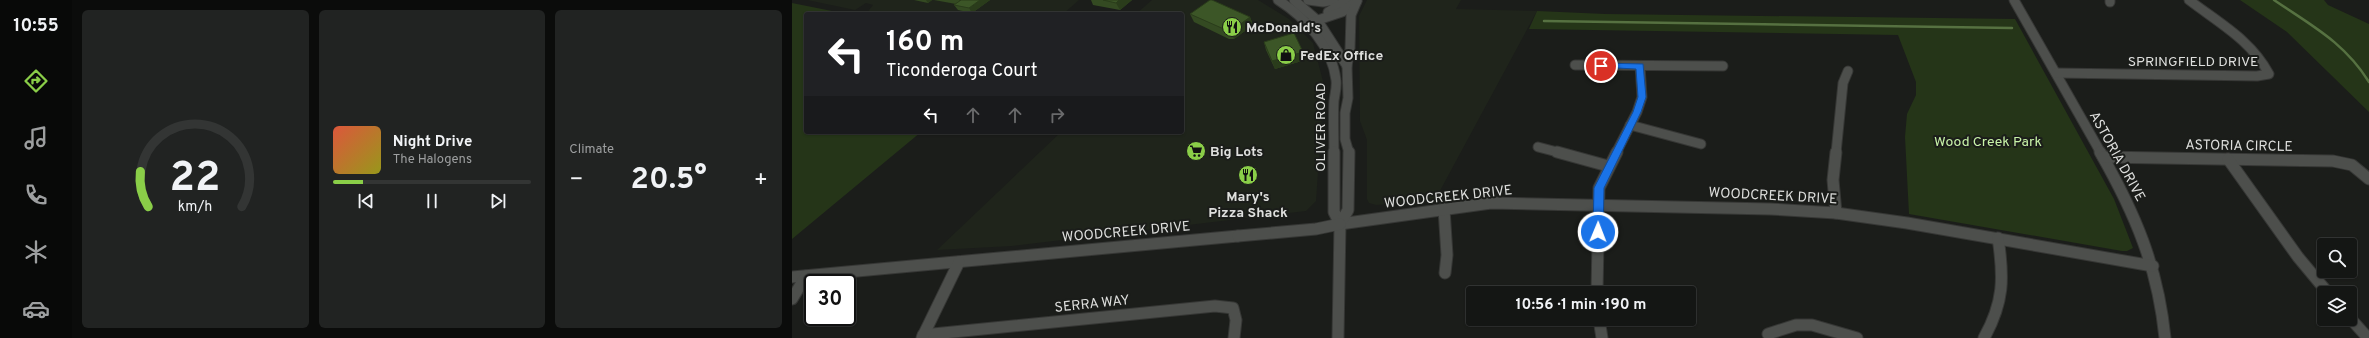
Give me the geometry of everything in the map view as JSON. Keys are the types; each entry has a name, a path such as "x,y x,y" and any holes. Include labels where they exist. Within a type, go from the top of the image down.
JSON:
{"street":[{"path":"1278,0 1301,16 1306,24"},
{"path":"1294,0 1312,13 1317,20"},
{"path":"1308,0 1323,2 1334,0"},
{"name":"OLIVER ROAD","path":"1317,20 1347,0"},
{"name":"ASTORIA DRIVE","path":"2014,0 2126,196 2141,230 2153,266 2163,309 2165,338"},
{"name":"SPRINGFIELD DRIVE","path":"2056,73 2257,76 2269,74 2265,64 2249,45 2189,0"},
{"name":"OLIVER ROAD","path":"1340,224 1348,210 1349,150 1345,139 1348,98 1346,66 1350,49 1351,15 1357,1"},
{"name":"OLIVER ROAD","path":"1338,338 1340,224 1334,212 1334,100 1337,92 1334,70 1320,42 1306,24 1342,12 1357,1"},
{"name":"OLIVER ROAD","path":"1317,20 1332,40 1346,66"},
{"path":"1575,65 1723,66"},
{"path":"1597,286 1599,188 1608,166 1630,125 1642,97 1640,66"},
{"path":"1836,213 1833,180 1843,84 1848,72"},
{"path":"1630,125 1701,144"},
{"path":"1538,147 1608,166"},
{"name":"ASTORIA CIRCLE","path":"2103,157 2333,161 2352,165 2369,179"},
{"path":"2228,159 2298,257 2322,286"},
{"name":"WOODCREEK DRIVE","path":"828,274 1316,229 1340,224 1491,203 1770,208 1836,213 1998,238 2153,266"},
{"path":"1444,209 1447,255 1445,273"},
{"path":"1984,338 1996,317 2003,295 1998,238"},
{"path":"922,337 959,262"},
{"name":"WOODCREEK DRIVE","path":"792,277 804,276"},
{"path":"792,299 804,279"},
{"name":"SERRA WAY","path":"922,337 1215,306 1232,308 1236,320 1234,338"},
{"path":"1768,334 1796,325 1812,325 1857,338"},
{"path":"1600,326 1602,338"},
{"path":"2357,326 2368,338"}],"shaded area":[{"path":"807,0 1079,0 1065,12 868,12 873,5 866,3 855,10"},
{"path":"1152,0 1258,0 1289,19 1313,43 1324,85 1316,201 1306,211 1012,246 937,250 1059,134 1184,134 1184,12 1138,12"},
{"path":"1367,0 1461,0 1456,9 1537,11 1435,200 1376,205 1369,203 1367,199 1367,140 1360,121 1359,16"}],"green space":[{"path":"2240,0 2324,0 2328,5 2369,24 2369,112 2287,32"},
{"path":"792,3 837,12 804,12 804,134 919,134 792,239"},
{"name":"Wood Creek Park","path":"1537,11 1605,14 2015,19 2114,199 2133,248 2127,251 2122,251 1909,214 1905,137 1907,114 1916,95 1916,82 1898,35 1529,29"}],"building":[{"path":"961,0 980,0 969,8 954,5"},
{"path":"1103,0 1119,0 1116,3"},
{"path":"1210,0 1250,17 1231,31 1190,14"},
{"path":"1294,33 1303,52 1272,61 1264,42"}],"waterway":[{"path":"2274,0 2338,45 2349,56 2369,82"},
{"path":"1544,21 2012,28"}],"place":[{"name":"McDonald's","path":"1232,27"},
{"name":"FedEx Office","path":"1286,55"},
{"name":"Big Lots","path":"1196,151"},
{"name":"Mary's Pizza Shack","path":"1248,175"}],"route":[{"path":"1598,232 1599,188 1608,166 1637,112 1642,97 1640,66 1601,66"}]}
